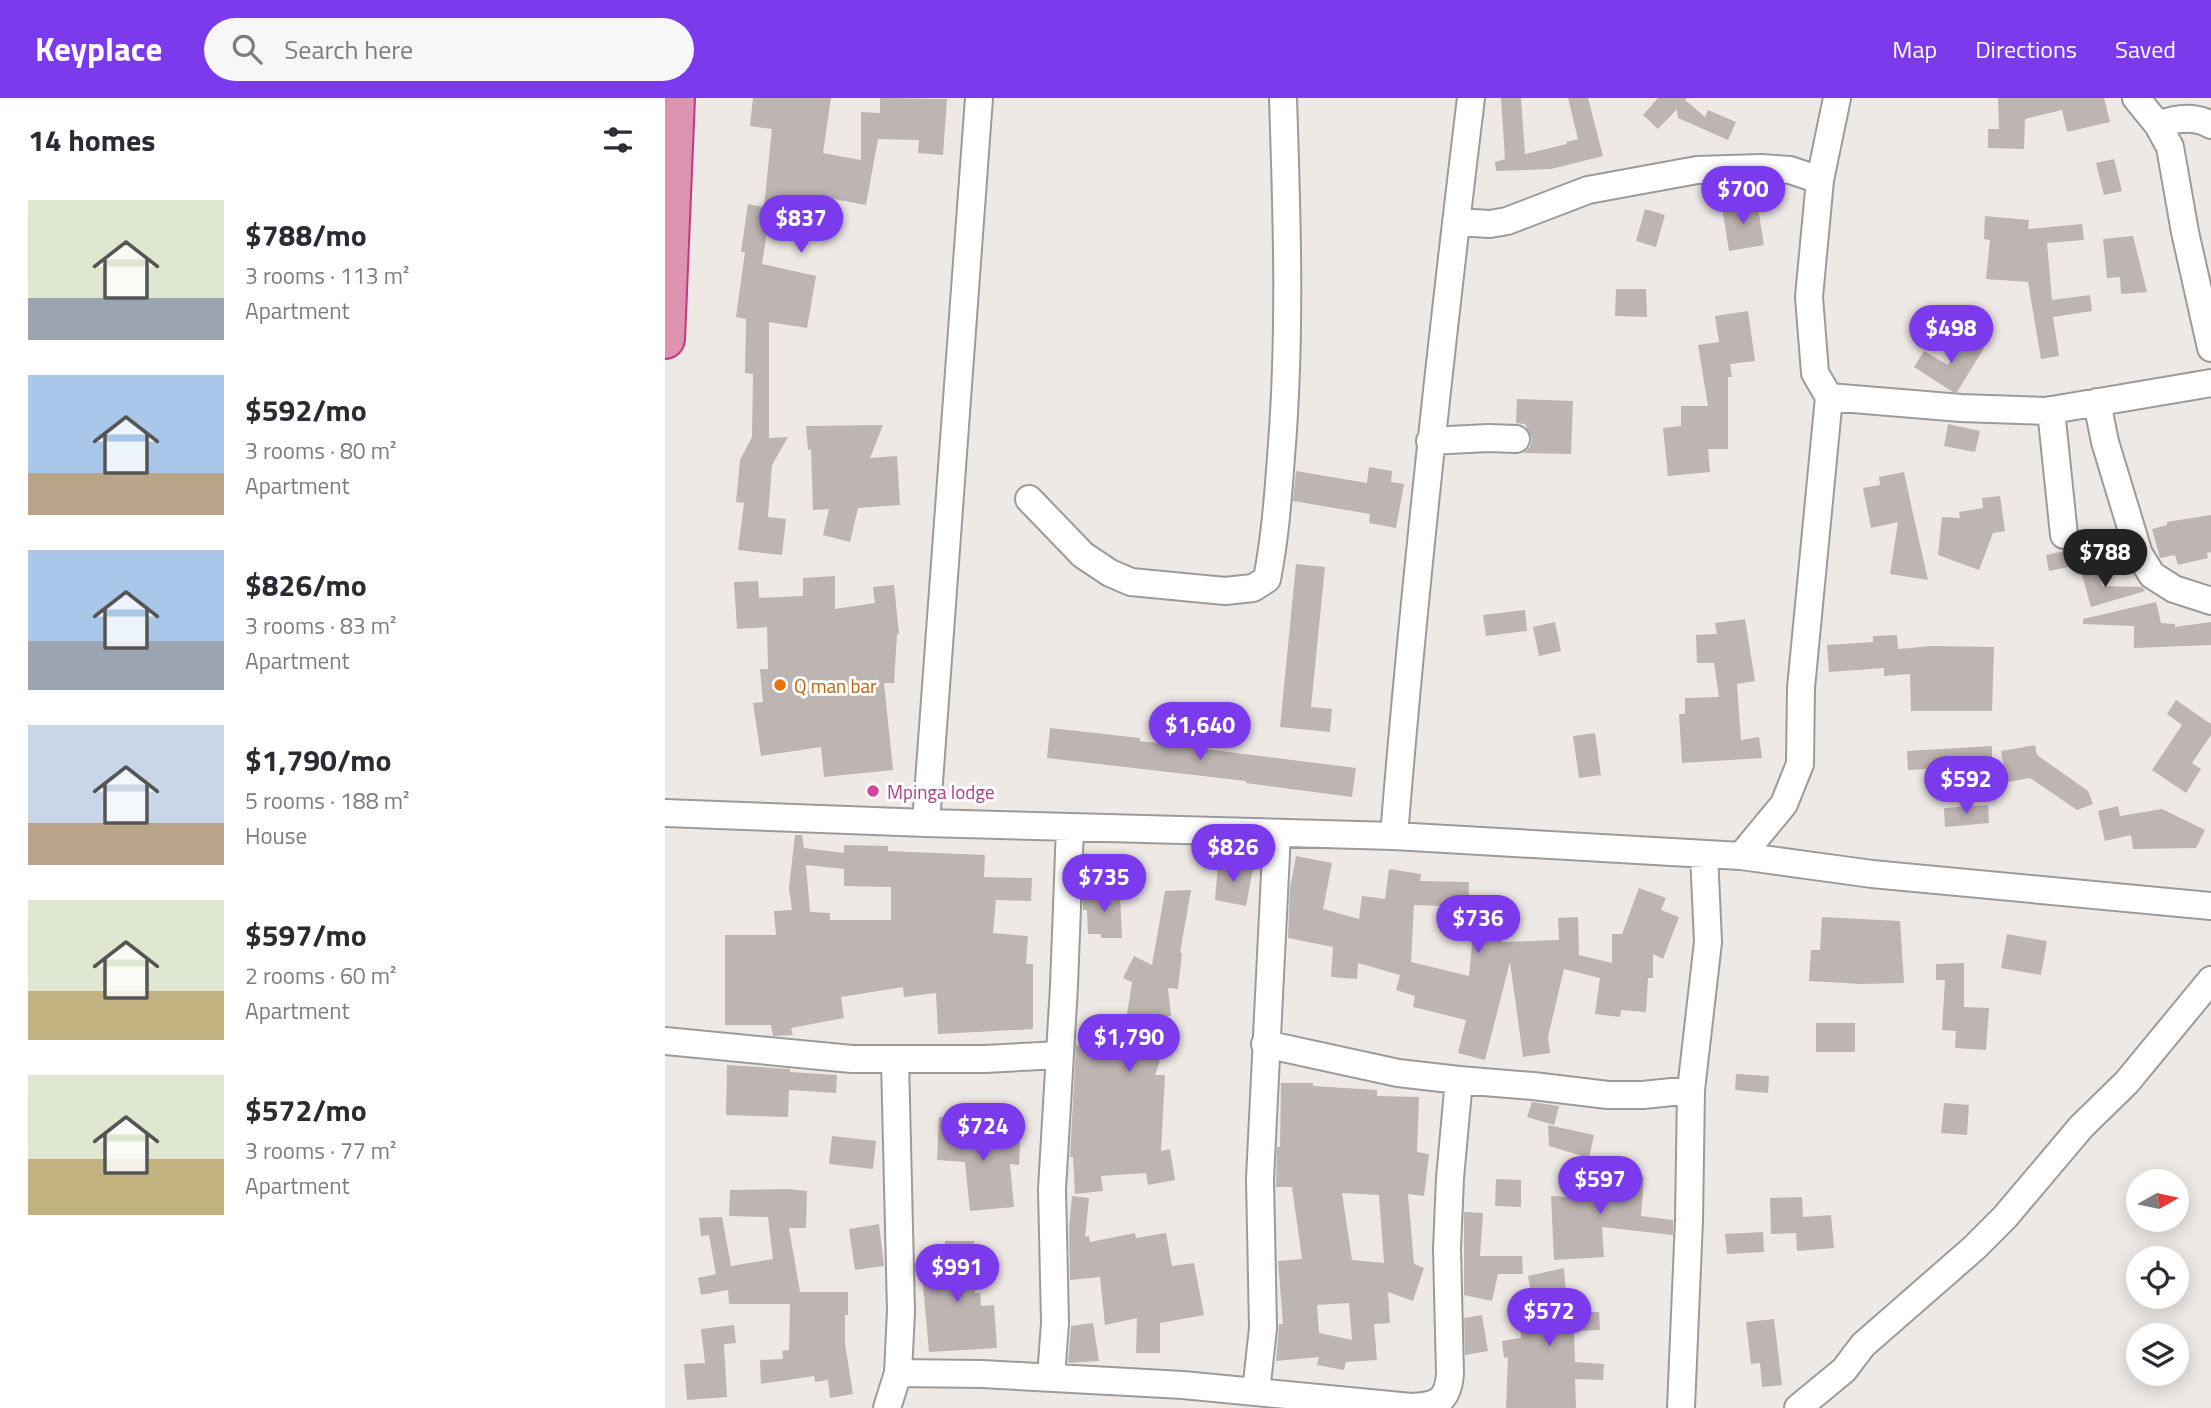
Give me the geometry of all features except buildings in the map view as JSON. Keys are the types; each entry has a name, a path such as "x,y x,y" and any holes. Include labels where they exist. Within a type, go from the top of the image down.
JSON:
{"highway":[{"path":"665,339 672,111"}],"street":[{"path":"926,823 979,98"},
{"path":"1029,499 1083,555 1110,573 1131,582 1225,591 1253,588 1267,579 1273,550 1287,372 1288,277 1283,98"},
{"path":"1394,836 1410,635 1430,441 1471,98"},
{"path":"1741,856 1784,804 1800,764 1801,688 1829,397 1815,373 1809,297 1820,180 1837,98"},
{"path":"2136,98 2158,125 2170,147 2202,262 2211,348"},
{"path":"2158,125 2183,118 2199,119 2211,125"},
{"path":"1455,222 1490,224 1507,221 1588,190 1697,170 1790,170 1820,180"},
{"path":"1829,397 1961,408 2051,410 2211,383"},
{"path":"2097,402 2105,442 2139,554 2152,575 2174,589 2211,601"},
{"path":"2051,410 2064,535"},
{"path":"1430,441 1516,439"},
{"path":"665,813 1394,836 1741,856 1872,874 2211,906"},
{"path":"1051,1377 1055,1323 1052,1189 1070,827"},
{"path":"1256,1392 1263,1310 1260,1179 1265,1044 1277,833"},
{"path":"1681,1408 1691,1090 1708,942 1704,854"},
{"path":"1798,1408 1844,1370 1872,1337 1974,1248 2005,1217 2081,1126 2127,1082 2211,980"},
{"path":"665,1041 852,1059 985,1059 1060,1055"},
{"path":"1265,1044 1398,1073 1459,1080 1608,1095 1643,1096 1691,1090"},
{"path":"887,1408 898,1373 901,1311 895,1060"},
{"path":"898,1373 1051,1377 1183,1385 1411,1407 1435,1406 1447,1392 1450,1374 1447,1249 1459,1080"}],"place":[{"name":"Q man bar","path":"780,685"},
{"name":"Mpinga lodge","path":"873,791"}]}
